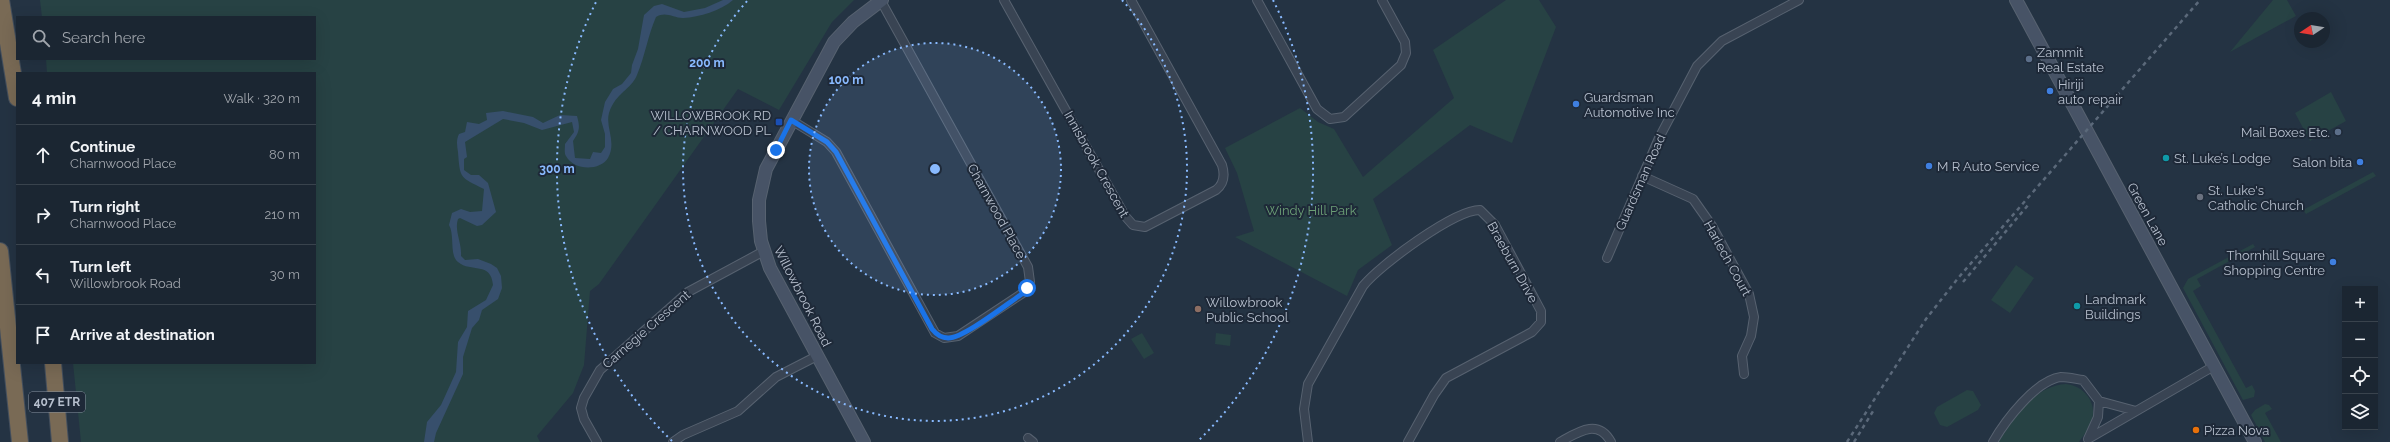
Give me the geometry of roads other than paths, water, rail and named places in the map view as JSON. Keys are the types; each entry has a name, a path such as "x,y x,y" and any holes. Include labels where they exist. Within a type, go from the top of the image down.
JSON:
{"highway":[{"path":"2,0 16,91"},
{"name":"407 ETR","path":"0,251 20,442"},
{"name":"407 ETR","path":"53,364 60,442"}],"street":[{"name":"Willowbrook Road","path":"864,442 774,276 764,251 759,221 761,189 766,169 834,42 853,22 881,0"},
{"name":"Charnwood Place","path":"791,120 827,142 836,152 936,333 944,338 958,336 1026,291 1030,282 1028,267 881,0"},
{"name":"Innisbrook Crescent","path":"1004,0 1125,216 1134,225 1145,227 1216,190 1222,183 1224,173 1222,165 1131,0"},
{"path":"1257,0 1317,109 1325,117 1336,120 1347,115 1398,69 1405,57 1405,42 1382,0"},
{"name":"Guardsman Road","path":"1607,258 1642,176 1680,96 1697,66 1722,41 1799,0"},
{"name":"Green Lane","path":"2016,0 2255,442"},
{"name":"Harlech Court","path":"1642,176 1693,199 1712,226 1749,294 1754,317 1751,336 1742,356 1744,374"},
{"name":"Braeburn Drive","path":"1308,442 1304,409 1308,384 1363,286 1371,276 1386,264 1448,221 1474,210 1480,210 1495,225 1541,311 1542,322 1532,332 1446,378 1434,395 1408,442"},
{"name":"Carnegie Crescent","path":"597,442 584,419 581,408 584,398 600,370 688,292 764,251"},
{"path":"673,442 683,435 738,412 774,379 817,356"},
{"path":"2088,441 2133,412 2214,366"},
{"path":"1993,442 2013,413 2031,394 2051,380 2061,377 2083,380 2099,402 2133,412"},
{"path":"2088,441 2098,417 2099,402"},
{"path":"1560,442 1590,428 1600,430 1611,442"}],"water":[{"path":"723,0 733,0 710,13 683,18 666,15 656,17 637,75 631,84 615,100 609,113 608,124 611,140 610,152 608,158 599,165 587,168 581,167 570,161 566,156 565,144 574,132 572,122 542,130 524,123 503,119 465,142 467,157 464,159 464,170 471,175 479,175 488,183 496,212 482,225 477,226 460,218 458,219 457,232 461,256 465,260 478,259 497,268 501,276 502,288 498,299 482,310 479,320 472,328 463,357 463,374 436,433 434,442 424,442 427,422 441,405 456,372 458,342 467,327 468,311 486,300 493,285 489,273 484,270 463,265 455,259 452,234 449,225 452,213 461,209 470,212 482,211 484,189 466,179 461,172 460,167 457,138 459,134 465,132 467,122 479,124 487,120 486,113 503,111 533,117 543,123 560,115 577,116 579,129 573,141 575,158 590,159 593,152 601,153 605,147 605,134 601,120 605,102 613,89 622,84 631,73 632,65 638,49 644,15 654,6 662,4 684,12 705,8"}],"railway":[{"path":"1847,442 1926,319 1959,277 2200,0"},
{"path":"1963,282 2029,204"},
{"path":"1854,442 1875,408"}],"place":[{"name":"Zammit Real Estate","path":"2029,59"},
{"name":"Hiriji auto repair","path":"2050,91"},
{"name":"Guardsman Automotive Inc","path":"1576,104"},
{"name":"WILLOWBROOK RD / CHARNWOOD PL","path":"779,122"},
{"name":"Mail Boxes Etc.","path":"2338,132"},
{"name":"St. Luke’s Lodge","path":"2166,158"},
{"name":"Salon bita","path":"2360,162"},
{"name":"M R Auto Service","path":"1929,166"},
{"name":"St. Luke's Catholic Church","path":"2200,197"},
{"name":"Thornhill Square Shopping Centre","path":"2333,262"},
{"name":"Landmark Buildings","path":"2077,306"},
{"name":"Willowbrook Public School","path":"1198,309"},
{"name":"Pizza Nova","path":"2196,430"}],"park label":[{"name":"Windy Hill Park","path":"1311,210"}]}
